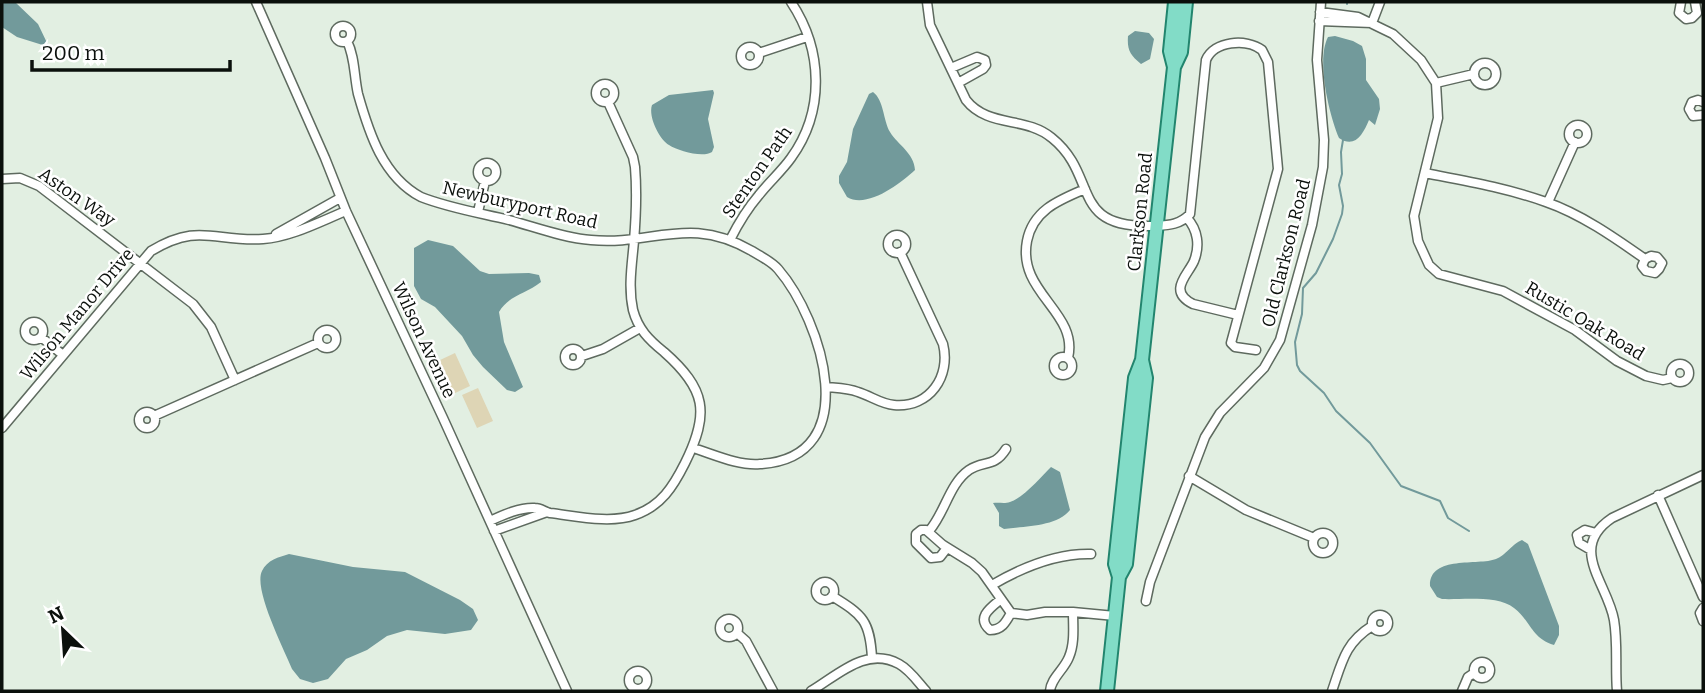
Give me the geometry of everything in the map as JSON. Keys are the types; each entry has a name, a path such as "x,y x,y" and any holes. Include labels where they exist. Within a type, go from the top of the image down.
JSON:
{"main road":[{"name":"Clarkson Road","path":"1174,68 1170,51 1175,2"},
{"name":"Clarkson Road","path":"1107,691 1119,577 1115,564 1135,378 1142,360 1174,68 1181,52 1186,2"}],"street":[{"name":"Wilson Avenue","path":"256,2 326,158 346,211 567,691"},
{"name":"Stenton Path","path":"730,240 744,213 792,156 806,132 814,110 817,69 798,12 791,2"},
{"path":"928,2 930,25 966,100 980,114 1031,128 1051,137 1073,162 1094,209 1100,216 1121,225 1177,224 1187,218 1192,208 1206,60 1209,53 1223,44 1256,46 1262,50 1268,62 1278,169 1231,343 1256,350"},
{"name":"Old Clarkson Road","path":"1146,601 1150,582 1199,449 1220,413 1264,368 1280,340 1312,225 1323,167 1324,140 1317,60 1321,2"},
{"path":"1372,23 1380,2"},
{"path":"1681,2 1679,13 1686,19 1697,13 1695,2"},
{"path":"1320,16 1358,17 1372,23 1393,34 1425,66 1436,83 1438,118 1425,173 1470,181 1548,202 1588,223 1645,259"},
{"path":"759,53 807,37"},
{"name":"Newburyport Road","path":"347,41 358,93 383,162 401,183 421,197 588,240 634,239 696,232 730,240 776,266 803,310 825,373 826,403 820,427 809,444 793,455 769,463 751,464 693,448"},
{"path":"951,68 977,57 985,60 983,69 958,83"},
{"path":"1436,83 1474,75"},
{"path":"490,521 529,508 613,519 636,514 653,506 669,491 693,448 702,415 696,391 686,373 640,328 631,299 635,167 608,102"},
{"path":"1703,102 1692,102 1689,109 1693,116 1703,115"},
{"path":"1548,202 1575,142"},
{"name":"Rustic Oak Road","path":"1425,173 1414,216 1418,241 1429,265 1439,274 1503,291 1575,330 1617,361 1640,373 1663,380 1672,378"},
{"name":"Aston Way","path":"2,179 20,178 39,186 201,312 211,327 235,380"},
{"path":"478,212 485,181"},
{"path":"1068,358 1070,338 1029,274 1025,256 1028,236 1037,217 1051,204 1084,188"},
{"path":"270,238 341,198"},
{"name":"Wilson Manor Drive","path":"2,428 151,251 188,234 270,238 346,211"},
{"path":"1187,218 1197,236 1194,262 1182,280 1182,295 1193,304 1238,315"},
{"path":"826,387 853,390 884,403 903,405 927,396 943,377 946,360 943,344 900,252"},
{"path":"582,356 603,349 640,328"},
{"path":"41,337 64,355"},
{"path":"154,416 318,343"},
{"path":"929,531 939,519 960,479 973,468 999,460 1006,449"},
{"path":"1617,691 1614,622 1593,566 1591,550 1596,533 1612,518 1703,475"},
{"path":"1189,476 1246,510 1314,538"},
{"path":"1658,495 1703,597"},
{"path":"494,531 547,512"},
{"path":"1591,550 1578,543 1577,535 1585,530 1596,533"},
{"path":"947,548 940,558 931,558 915,539 918,531 929,531 947,548 972,563 992,584 1011,613 1027,615 1073,612 1115,616"},
{"path":"992,584 1031,565 1075,554 1091,554"},
{"path":"832,596 862,619 871,636 872,659"},
{"path":"1000,600 985,613 985,626 990,630 997,629 1005,624 1011,613"},
{"path":"1703,608 1700,613 1703,621"},
{"path":"1050,691 1051,683 1065,665 1071,651 1073,612"},
{"path":"1332,691 1348,648 1357,636 1372,626"},
{"path":"737,634 746,641 773,691"},
{"path":"811,691 860,660 884,658 899,664 926,691"},
{"path":"1462,691 1468,677 1474,673"}],"shaded area":[{"path":"455,353 470,386 453,394 438,361"},
{"path":"478,388 493,421 477,428 462,395"}],"water":[{"path":"2,2 15,2 38,24 49,47 17,37 2,27"},
{"path":"1135,31 1149,33 1154,39 1150,59 1141,64 1132,55 1128,45 1128,36"},
{"path":"1335,36 1362,46 1366,59 1366,80 1379,99 1380,109 1375,125 1369,120 1361,135 1350,142 1339,138 1325,87 1325,47 1328,37"},
{"path":"713,90 708,119 714,147 712,152 690,153 665,142 653,121 652,105 669,95"},
{"path":"873,92 879,100 890,132 909,154 915,170 883,193 864,200 855,200 847,197 839,183 839,176 847,162 853,129 869,94"},
{"path":"428,240 453,246 480,271 489,274 539,275 541,282 513,298 499,312 504,342 523,387 515,392 507,390 483,367 462,336 435,307 421,299 414,286 414,248"},
{"path":"1051,467 1060,472 1070,510 1049,523 1004,529 999,526 999,513 993,503 1008,503 1020,497"},
{"path":"1522,540 1528,544 1559,626 1559,635 1554,645 1540,638 1520,613 1507,604 1479,599 1442,599 1437,597 1430,586 1432,576 1437,570 1456,564 1496,559"},
{"path":"289,554 353,567 405,572 460,600 473,609 478,620 471,630 445,634 407,630 387,636 367,650 346,659 328,679 313,683 300,679 292,669 265,605 260,580 267,564"}],"waterway":[{"path":"1343,140 1339,185 1342,214 1316,273 1303,288 1302,314 1295,342 1297,365 1324,393 1336,411 1370,443 1401,486 1440,501 1448,518 1469,531"}]}
